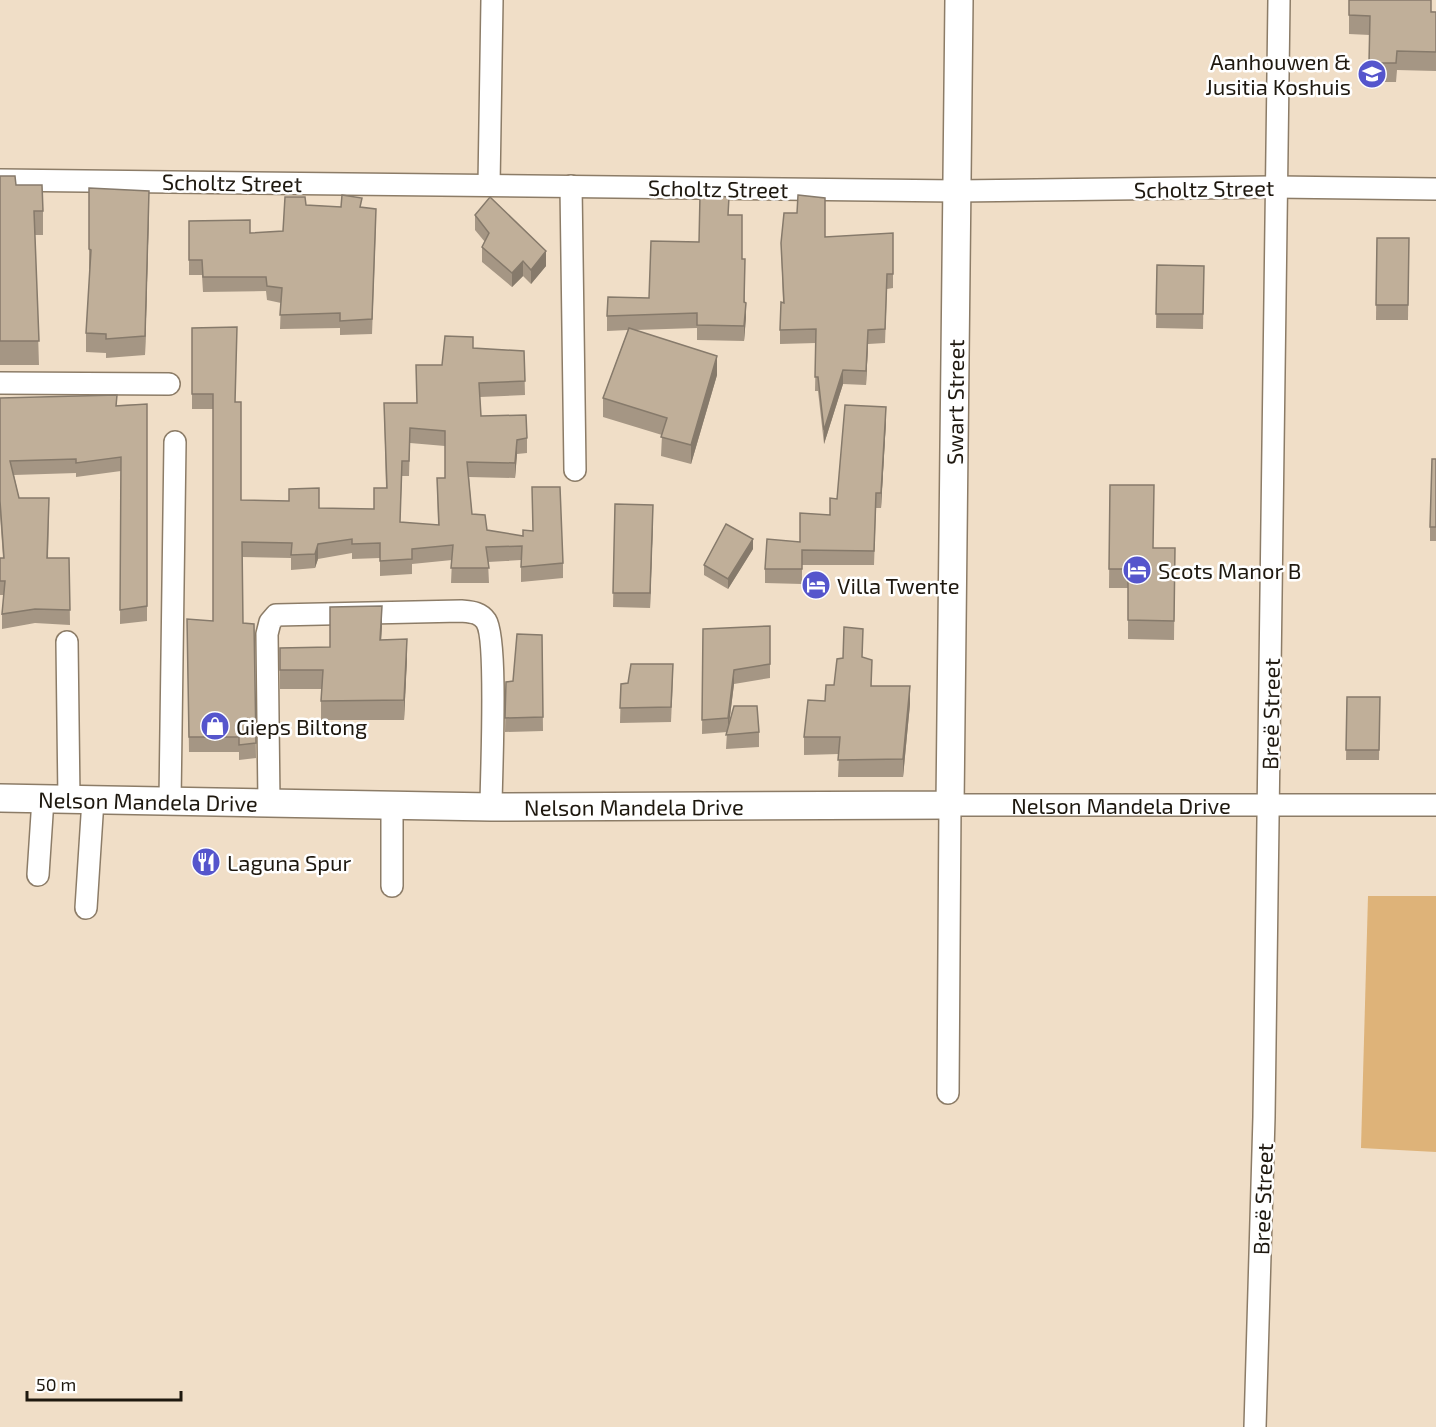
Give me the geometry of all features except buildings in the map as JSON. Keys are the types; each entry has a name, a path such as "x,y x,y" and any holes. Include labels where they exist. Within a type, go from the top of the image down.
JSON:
{"main road":[{"name":"Swart Street","path":"950,806 959,0"},
{"name":"Nelson Mandela Drive","path":"0,798 491,807 950,806"}],"street":[{"path":"489,185 492,0"},
{"name":"Breë Street","path":"1255,1427 1264,1117 1279,0"},
{"name":"Scholtz Street","path":"0,180 957,191 1276,187 1436,189"},
{"path":"571,186 575,470"},
{"path":"0,383 169,384"},
{"path":"170,801 175,442"},
{"path":"269,803 267,634 270,622 276,615 462,611 476,612 485,619 489,628 492,662 491,807"},
{"path":"67,642 68,800 86,908"},
{"path":"38,875 68,800"},
{"path":"392,805 392,886"},
{"name":"Nelson Mandela Drive","path":"950,806 1436,805"},
{"path":"948,1093 950,806"}],"shaded area":[{"path":"1368,896 1436,896 1436,1152 1361,1148"}],"place":[{"name":"Aanhouwen & Jusitia Koshuis","path":"1372,74"},
{"name":"Scots Manor B","path":"1137,570"},
{"name":"Villa Twente","path":"816,585"},
{"name":"Gieps Biltong","path":"215,726"},
{"name":"Laguna Spur","path":"206,862"}]}
